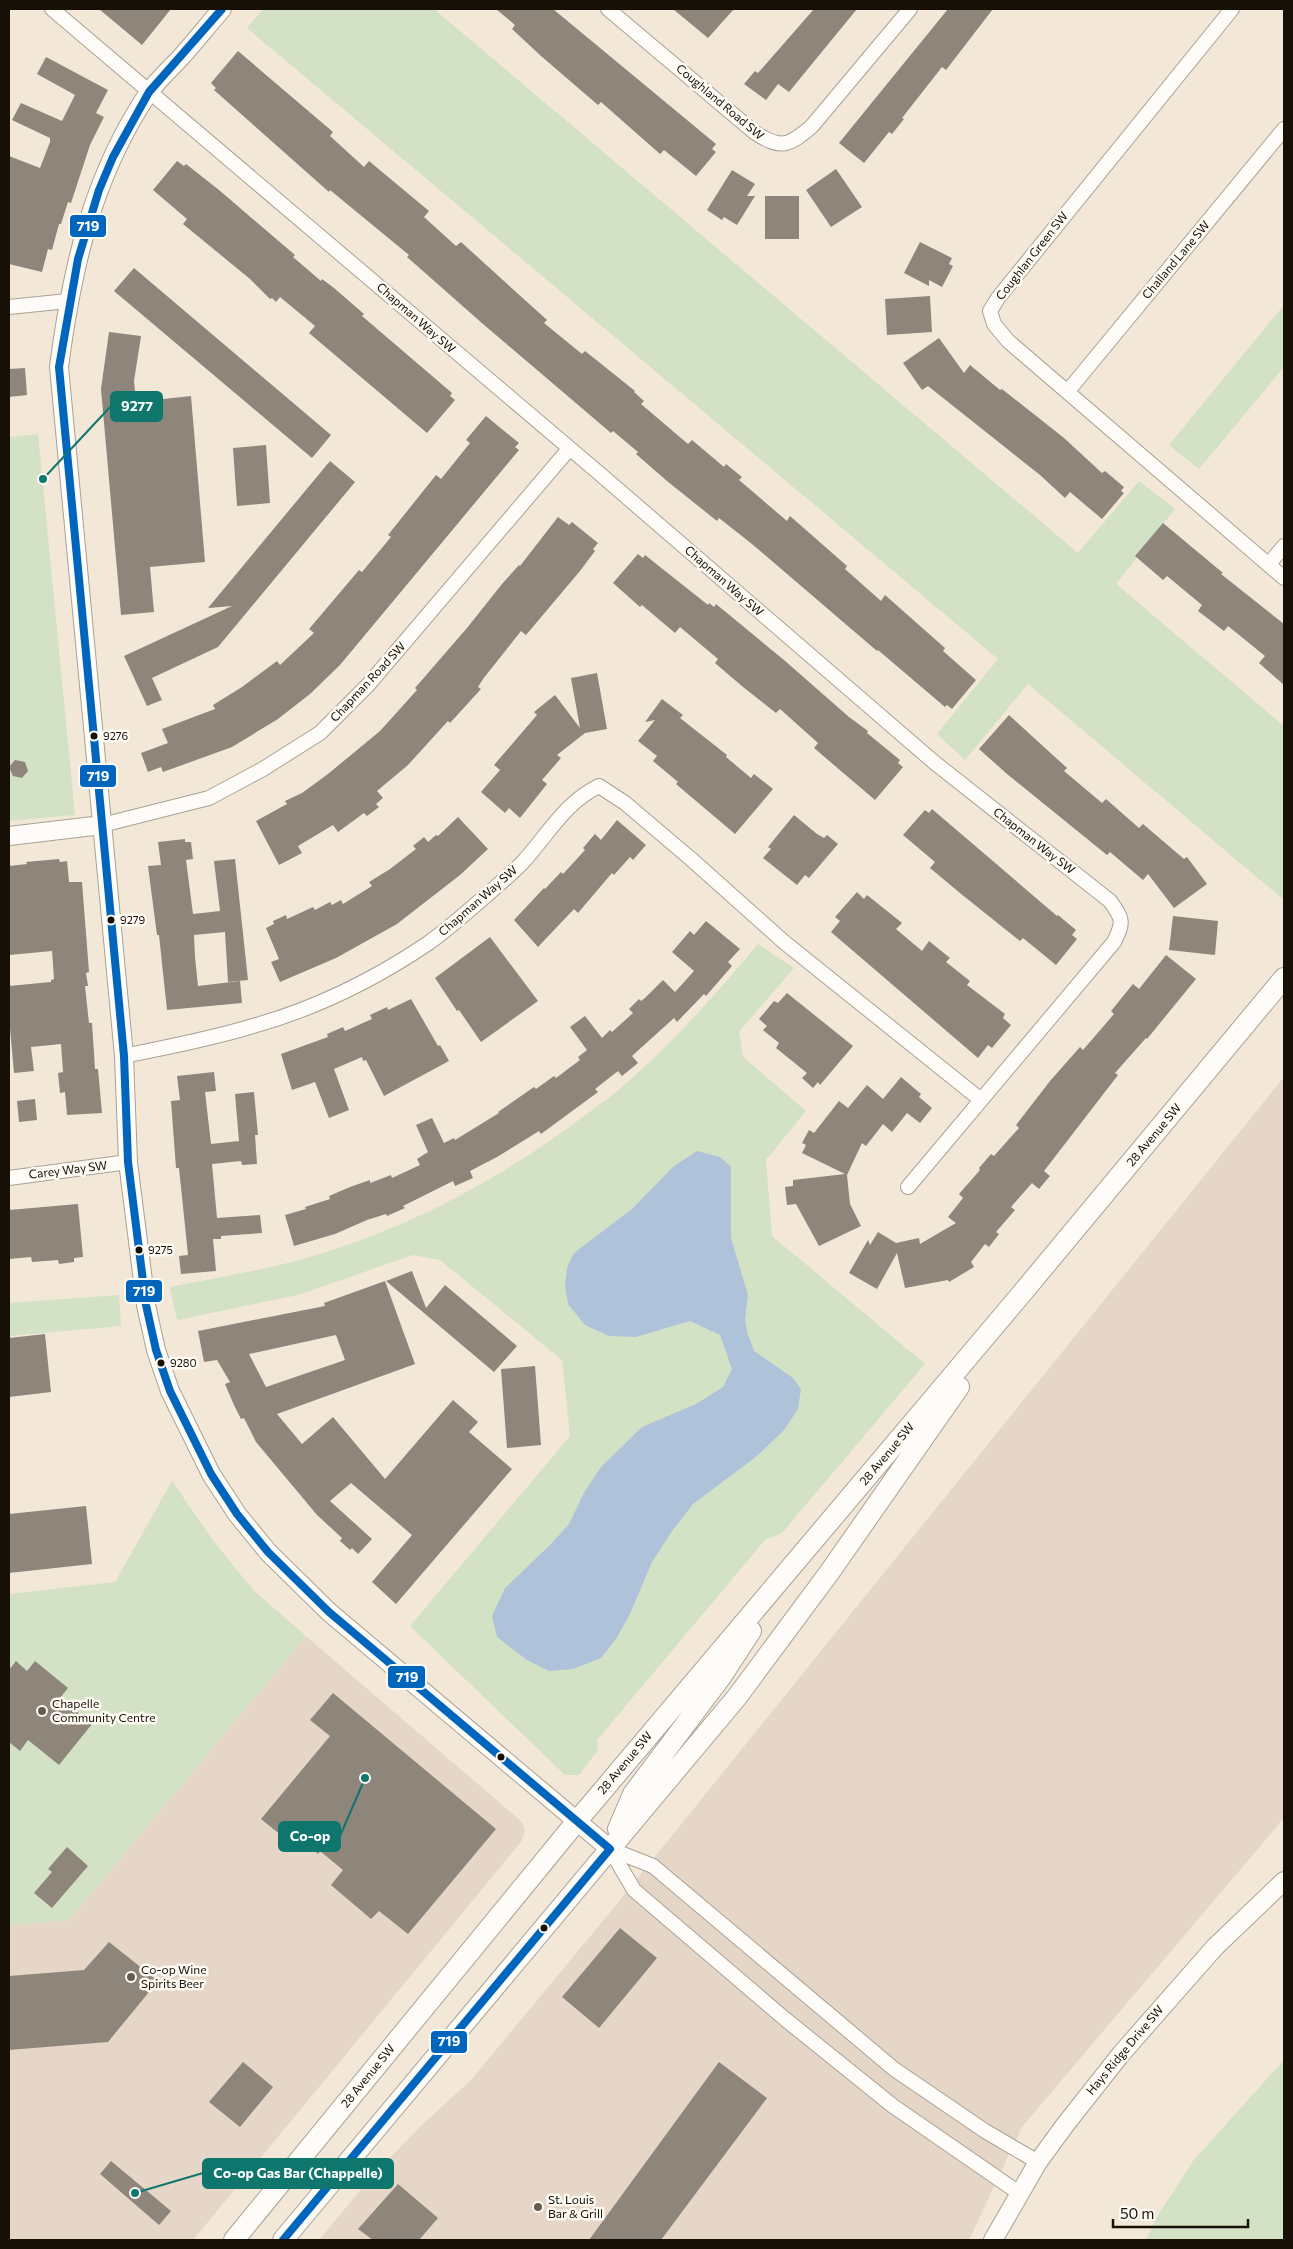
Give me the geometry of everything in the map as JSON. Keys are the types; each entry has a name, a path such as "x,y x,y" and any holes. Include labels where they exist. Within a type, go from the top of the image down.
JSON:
{"main road":[{"name":"28 Avenue SW","path":"234,2240 577,1821 1023,1292 1284,978"},
{"name":"28 Avenue SW","path":"283,2240 737,1696 785,1634 1023,1292"},
{"path":"610,1848 633,1794 721,1677 800,1557"}],"street":[{"name":"Chapman Way SW","path":"52,9 935,763 1110,901 1120,914 1122,927 1114,942 908,1187"},
{"path":"222,9 150,91 123,137 98,191 80,245 68,301 59,367 124,1056 128,1162 146,1305 156,1350 170,1392 190,1434 237,1514 268,1552 329,1612 610,1848 653,1866 894,2069 985,2131 1038,2162"},
{"name":"Coughland Road SW","path":"608,9 754,132 770,143 783,144 797,139 812,126 910,9"},
{"name":"Coughlan Green SW","path":"1232,9 998,298 990,311 994,324 1008,341 1284,578"},
{"name":"Challand Lane SW","path":"1068,391 1284,129"},
{"path":"9,308 68,301"},
{"name":"Chapman Road SW","path":"102,825 209,798 263,769 320,733 368,684 569,449"},
{"path":"1269,564 1284,546"},
{"name":"Chapman Way SW","path":"124,1056 255,1026 313,1005 370,978 428,944 474,906 521,864 571,804 585,793 599,786 625,803 784,942 981,1100"},
{"path":"9,836 102,825"},
{"name":"Carey Way SW","path":"9,1178 128,1162"},
{"path":"610,1848 634,1890 798,2029 893,2106 1018,2193"},
{"name":"Hays Ridge Drive SW","path":"993,2240 1018,2193 1064,2124 1121,2054 1214,1947 1284,1881"}],"shaded area":[{"path":"1284,1077 1284,1818 1022,2127 969,2240 319,2240 372,2176 423,2124 471,2080 616,1905"},
{"path":"306,1636 522,1822 525,1831 521,1842 193,2240 9,2240 9,1926 69,1920"}],"green space":[{"path":"263,9 434,9 1078,553 1139,481 1175,509 1116,584 1284,726 1284,900 1028,684 965,760 937,734 998,659 247,28"},
{"path":"1284,305 1284,367 1199,469 1169,445"},
{"path":"38,434 75,815 9,821 9,437"},
{"path":"758,944 794,968 739,1032 743,1057 806,1111 766,1160 772,1236 925,1364 782,1533 765,1540 597,1740 598,1750 579,1775 565,1775 410,1626 570,1436 562,1360 440,1260 413,1255 298,1295 177,1320 170,1287 277,1266 370,1237 445,1203 517,1163 604,1101 641,1070 710,1000"},
{"path":"119,1295 121,1326 9,1336 9,1303"},
{"path":"172,1481 212,1539 254,1591 306,1636 69,1920 9,1926 9,1594 115,1582"},
{"path":"1284,2060 1284,2240 1146,2240 1157,2217 1193,2161"}],"water":[{"path":"697,1151 720,1157 731,1167 731,1238 748,1295 745,1319 747,1332 754,1351 793,1378 801,1389 798,1409 784,1430 757,1456 693,1504 672,1531 652,1562 630,1614 616,1639 601,1658 573,1669 549,1671 527,1660 497,1637 492,1616 505,1588 569,1524 585,1491 601,1467 642,1427 696,1404 723,1387 732,1369 720,1335 690,1321 636,1337 609,1336 585,1325 568,1304 565,1286 567,1268 574,1253 632,1209 674,1166"}],"building":[{"path":"99,9 171,9 142,45"},
{"path":"496,9 553,9 716,144 712,149 716,152 696,176 664,150 660,154 601,102 598,105 541,56 512,29 515,25"},
{"path":"673,9 734,9 708,38"},
{"path":"814,9 857,9 789,92 778,84 766,100 744,84 755,71 758,73"},
{"path":"948,9 993,9 946,70 942,67 902,118 904,119 892,134 889,132 864,163 839,143"},
{"path":"238,51 333,132 330,136 364,167 369,161 429,211 424,217 456,246 461,242 547,320 544,323 582,354 585,351 635,391 644,401 641,404 688,444 692,440 724,467 726,464 742,477 739,480 787,521 790,516 847,566 845,569 881,601 885,595 945,648 943,651 976,680 952,709 947,705 945,707 877,651 752,544 719,518 717,521 667,481 636,454 638,452 613,431 611,433 483,324 407,257 409,255 330,190 329,192 214,90 216,88 211,83"},
{"path":"46,57 108,90 96,113 104,117 90,145 71,203 68,202 61,224 59,224 52,250 48,249 42,272 9,264 9,156 40,168 50,142 50,138 12,120 21,103 62,121 75,95 37,74"},
{"path":"177,161 184,166 186,164 219,190 295,255 293,257 321,281 322,279 334,288 364,314 362,316 452,393 450,396 455,400 427,433 309,333 315,326 280,297 276,302 272,298 270,299 250,279 183,224 187,219 153,190"},
{"path":"836,169 862,207 831,227 806,190"},
{"path":"732,170 755,184 747,196 755,196 737,225 724,217 722,220 707,210"},
{"path":"765,196 799,196 799,239 765,239"},
{"path":"920,242 952,258 949,264 953,266 942,287 929,280 929,286 904,273"},
{"path":"134,268 331,435 312,458 114,291"},
{"path":"930,296 932,332 887,335 885,299"},
{"path":"109,332 141,336 134,381 136,402 191,396 205,562 150,567 154,612 121,615 101,389"},
{"path":"939,338 964,373 970,365 1064,438 1102,473 1105,471 1124,487 1121,491 1124,493 1102,519 1070,492 1065,498 1040,475 928,386 922,390 903,363"},
{"path":"25,368 27,395 9,397 9,369"},
{"path":"486,416 519,443 515,447 519,450 340,665 310,694 278,719 232,747 163,772 161,767 148,772 141,753 168,743 162,729 215,709 213,705 242,687 277,661 280,665 314,633 309,629 359,570 362,572 391,537 388,535 436,475 441,479 470,443 466,440"},
{"path":"266,445 270,503 237,506 233,448"},
{"path":"330,461 355,482 218,647 152,678 162,700 147,706 124,656 232,606 208,608"},
{"path":"558,517 569,525 572,522 598,543 593,549 595,551 580,571 526,635 521,631 483,679 478,687 481,689 450,723 448,721 408,765 377,791 383,798 376,804 379,807 367,816 364,813 338,832 333,825 298,846 302,853 279,865 256,821 287,804 285,801 302,793 328,774 380,731 417,690 415,688 502,584 520,566"},
{"path":"1163,523 1223,573 1221,574 1284,624 1284,685 1259,663 1265,656 1228,626 1224,631 1198,611 1202,605 1167,576 1163,580 1135,556"},
{"path":"638,554 643,558 645,555 708,605 709,603 714,607 716,604 900,760 898,763 903,767 875,800 814,748 818,743 780,709 776,713 715,663 718,659 680,627 675,633 642,605 640,607 613,583"},
{"path":"597,673 607,729 585,733 557,755 561,758 542,780 547,784 520,818 509,808 505,813 481,792 500,770 494,765 537,715 534,712 555,695 580,728 571,678"},
{"path":"662,699 683,715 680,718 727,755 726,757 751,778 754,774 773,789 735,834 676,784 678,782 653,761 657,756 638,741 655,720 645,722"},
{"path":"1009,715 1067,768 1064,771 1102,803 1106,799 1139,828 1143,824 1184,859 1187,857 1207,884 1174,908 1148,874 1143,880 1110,852 1107,855 1007,774 979,749"},
{"path":"15,760 25,762 28,771 22,778 13,776 9,767"},
{"path":"932,809 1057,916 1076,930 1072,935 1077,939 1056,965 1023,938 1020,941 930,868 935,862 903,835 925,810 929,813"},
{"path":"794,815 817,834 824,838 827,835 838,844 809,878 805,875 797,885 763,858 771,849 768,847"},
{"path":"458,817 488,849 460,875 397,924 336,958 280,982 271,962 279,959 266,928 274,924 273,921 286,915 287,919 313,907 315,910 330,902 332,905 341,900 343,904 372,886 369,882 416,849 413,846 424,837 428,842 436,835 438,836"},
{"path":"617,820 646,845 633,860 630,857 614,875 612,873 578,913 574,909 538,947 514,920 561,872 563,874 585,850 583,848 595,834 601,840"},
{"path":"185,839 185,842 191,842 193,859 186,860 193,914 220,911 214,861 235,859 248,980 228,982 225,932 194,935 195,957 198,986 240,981 242,1003 167,1010 159,935 157,935 148,866 161,865 158,842"},
{"path":"59,859 60,862 67,861 69,882 82,882 89,972 86,973 88,986 85,986 89,1023 92,1023 95,1069 98,1069 102,1113 67,1115 65,1092 60,1093 58,1073 63,1072 61,1044 31,1047 34,1071 14,1073 9,1017 9,986 51,982 54,979 52,951 9,955 9,866 27,864 26,862"},
{"path":"857,892 864,899 867,895 902,923 896,929 922,951 929,941 950,958 946,962 970,981 967,985 1005,1014 1003,1018 1011,1025 992,1048 988,1045 978,1058 831,932 840,921 835,917"},
{"path":"1173,916 1218,921 1215,955 1169,950"},
{"path":"706,921 740,949 728,962 732,966 706,996 704,994 677,1022 674,1018 632,1056 638,1063 622,1076 618,1071 595,1089 598,1092 541,1134 539,1131 470,1171 473,1178 455,1186 453,1181 387,1216 386,1214 367,1220 335,1234 294,1246 285,1215 330,1199 329,1196 350,1187 370,1180 370,1183 391,1175 392,1178 420,1165 417,1159 428,1152 416,1125 432,1118 444,1143 454,1138 455,1140 499,1113 534,1087 536,1089 554,1076 556,1078 580,1060 578,1057 587,1050 570,1027 585,1016 602,1038 610,1030 612,1032 633,1013 629,1009 639,999 641,1001 645,998 663,980 675,992 694,971 672,952 690,931 694,935"},
{"path":"490,937 538,1001 481,1042 435,978"},
{"path":"1166,955 1196,979 1147,1039 1115,1073 1118,1075 1044,1171 1050,1176 1039,1189 1032,1183 1011,1207 1015,1210 996,1232 999,1234 989,1247 985,1244 971,1262 974,1267 949,1282 948,1280 905,1288 897,1253 877,1289 849,1273 868,1240 870,1245 878,1232 896,1243 919,1238 920,1244 956,1223 948,1217 963,1198 959,1194 980,1170 979,1168 991,1154 994,1156 1019,1128 1016,1125 1050,1081 1080,1047 1083,1050 1114,1014 1111,1011 1133,984 1139,989"},
{"path":"787,993 853,1046 820,1085 818,1082 813,1088 802,1078 807,1073 776,1048 779,1043 763,1030 767,1026 759,1019 774,1001 778,1003"},
{"path":"411,999 438,1046 440,1045 449,1061 384,1096 366,1060 363,1061 362,1057 334,1069 349,1110 329,1118 315,1082 292,1090 281,1054 328,1037 327,1034 343,1027 345,1031 372,1019 370,1015 387,1007 388,1010"},
{"path":"214,1072 216,1091 205,1092 211,1144 239,1141 235,1094 254,1092 258,1135 255,1135 257,1164 242,1165 241,1161 212,1164 217,1218 260,1215 262,1233 221,1236 221,1239 213,1239 216,1271 181,1274 179,1256 188,1255 179,1168 176,1168 171,1101 180,1100 177,1076"},
{"path":"901,1077 921,1094 919,1097 932,1108 920,1123 907,1113 892,1132 883,1124 866,1146 862,1143 847,1175 850,1204 861,1226 819,1246 796,1204 787,1205 785,1187 793,1186 793,1180 845,1174 802,1153 806,1145 802,1143 809,1130 814,1133 839,1101 848,1108 867,1085 883,1099"},
{"path":"35,1099 37,1120 19,1122 17,1101"},
{"path":"78,1204 83,1257 74,1258 74,1262 59,1264 58,1260 32,1262 31,1257 9,1259 9,1210"},
{"path":"412,1271 426,1308 445,1285 517,1346 494,1372 386,1281"},
{"path":"385,1281 415,1364 277,1414 302,1444 333,1417 385,1479 453,1400 478,1422 469,1432 512,1469 396,1604 372,1582 412,1535 351,1483 330,1501 372,1539 358,1554 352,1548 350,1550 340,1541 342,1538 317,1515 256,1442 244,1418 241,1419 234,1405 225,1384 230,1382 217,1360 204,1362 198,1331 325,1306 324,1303","holes":["336,1335 345,1360 266,1387 249,1354"]},
{"path":"45,1334 51,1392 9,1397 9,1338"},
{"path":"535,1366 541,1445 507,1448 501,1369"},
{"path":"86,1506 92,1564 9,1573 9,1514"},
{"name":"Chapelle Community Centre","path":"16,1661 27,1671 35,1661 68,1688 60,1698 92,1724 59,1765 28,1740 20,1751 9,1742 9,1670"},
{"path":"333,1693 496,1829 408,1934 379,1911 371,1919 331,1885 343,1870 320,1851 318,1854 303,1841 298,1849 261,1819 330,1736 310,1720"},
{"path":"67,1847 88,1866 52,1908 34,1893 52,1872 48,1869"},
{"path":"620,1928 657,1958 599,2028 562,1997"},
{"path":"109,1942 158,1981 108,2042 9,2050 9,1976 84,1970"},
{"path":"243,2062 273,2087 240,2127 209,2102"},
{"path":"719,2062 767,2098 661,2240 589,2240"},
{"path":"111,2161 171,2211 159,2225 100,2174"},
{"path":"398,2184 438,2218 419,2240 373,2240 358,2229"}],"transit line":[{"name":"719","path":"222,9 149,92 113,157 99,190 78,259 59,367 124,1056 128,1162 146,1305 156,1350 170,1391 211,1474 237,1514 268,1552 329,1612 610,1849 283,2240"}],"place":[{"name":"9277","path":"43,479"},
{"name":"9276","path":"94,736"},
{"name":"9279","path":"111,920"},
{"name":"9275","path":"139,1250"},
{"name":"9280","path":"161,1363"},
{"name":"Chapelle Community Centre","path":"42,1711"},
{"name":"Co-op","path":"365,1778"},
{"name":"Co-op Wine Spirits Beer","path":"131,1977"},
{"name":"Co-op Gas Bar (Chappelle)","path":"135,2193"},
{"name":"St. Louis Bar & Grill","path":"538,2207"}]}
